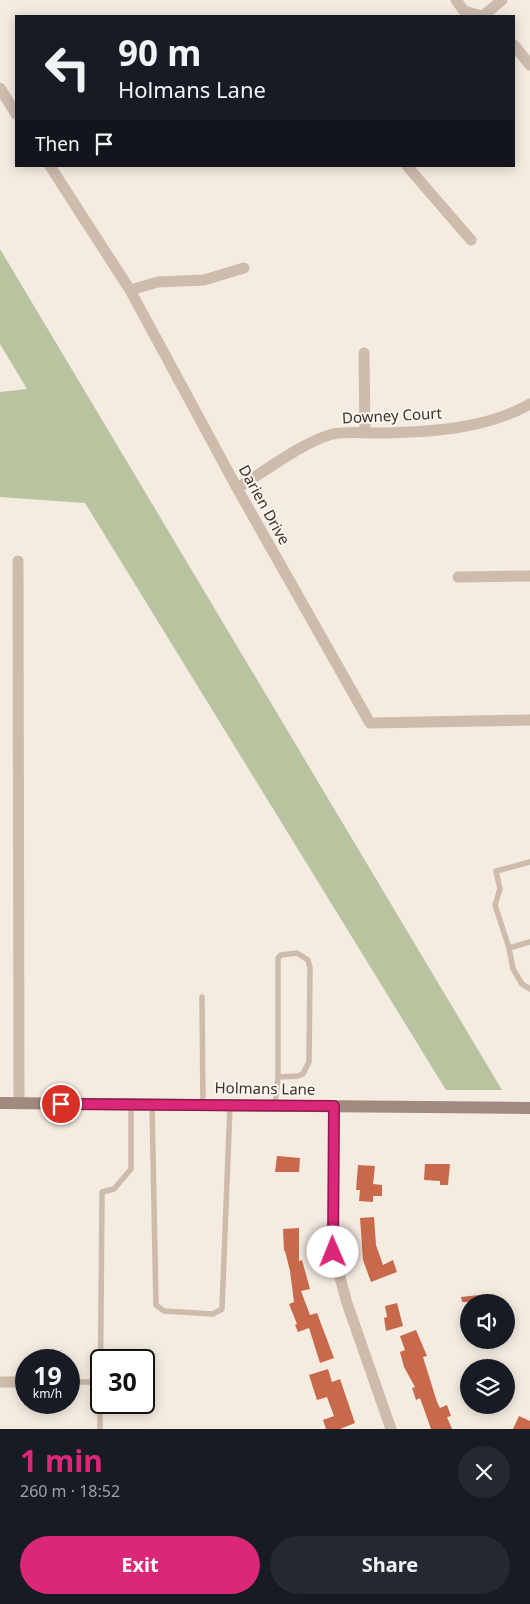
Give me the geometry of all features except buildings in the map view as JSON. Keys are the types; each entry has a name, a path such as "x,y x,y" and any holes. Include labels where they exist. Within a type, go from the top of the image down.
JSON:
{"main road":[{"name":"Holmans Lane","path":"0,1103 530,1108"}],"street":[{"path":"456,0 464,11 478,15"},
{"path":"483,15 502,0"},
{"path":"515,46 530,65"},
{"path":"0,88 15,112"},
{"name":"Darien Drive","path":"51,167 130,290 237,488 370,722 530,720"},
{"path":"408,167 471,240"},
{"path":"130,290 158,282 204,280 244,268"},
{"path":"364,353 364,433"},
{"name":"Downey Court","path":"237,488 317,441 333,434 415,432 478,424 530,404"},
{"path":"18,561 19,1103"},
{"path":"458,577 530,576"},
{"path":"334,1106 333,1252 347,1303 391,1429"},
{"path":"0,1382 15,1382"}],"lane":[{"path":"530,862 496,871 500,888 495,905 509,948 512,969 522,984 530,989"},
{"path":"509,948 530,942"},
{"path":"275,1106 278,1077 278,958 282,954 297,953 308,960 310,968 309,1062 304,1074 278,1077"},
{"path":"202,997 203,1105"},
{"path":"100,1349 102,1192 114,1189 131,1169 131,1104"},
{"path":"152,1104 156,1305 164,1311 213,1314 222,1308 230,1105"},
{"path":"100,1414 100,1429"}],"green space":[{"path":"0,249 502,1090 446,1090 85,503 0,497 0,392 27,389 0,344"}],"route":[{"path":"61,1104 334,1106 333,1252"}]}
